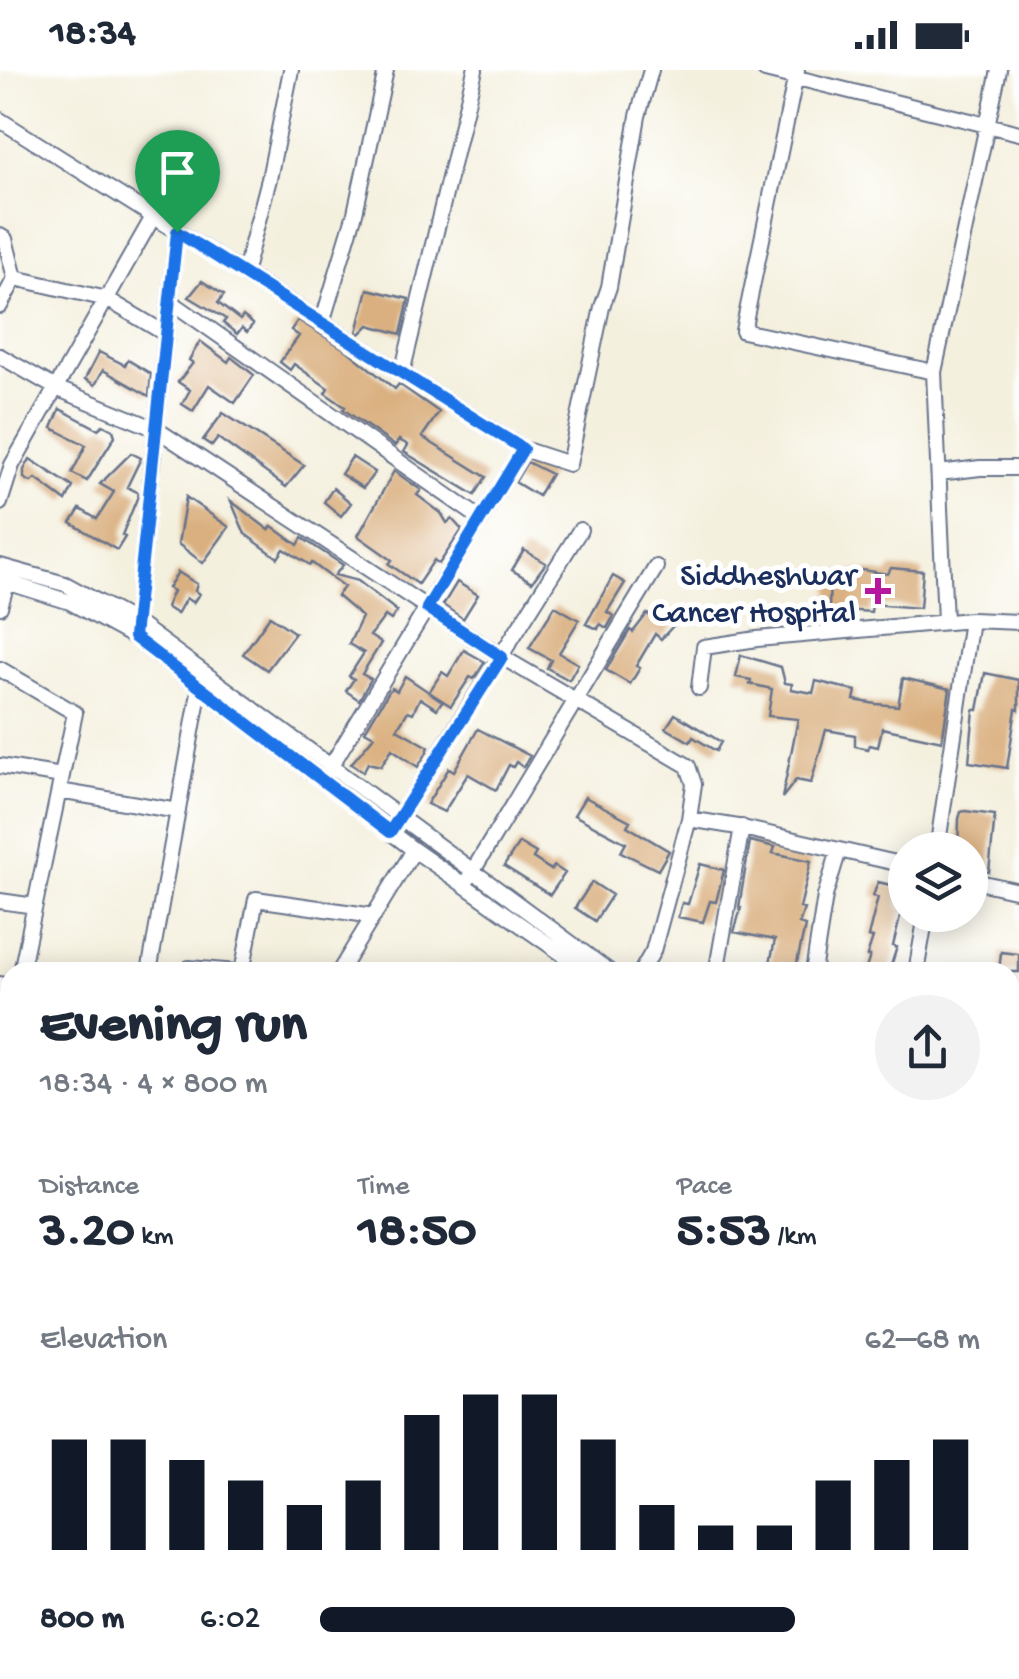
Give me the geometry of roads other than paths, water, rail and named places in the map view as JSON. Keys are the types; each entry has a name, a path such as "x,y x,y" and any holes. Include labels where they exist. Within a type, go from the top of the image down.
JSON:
{"street":[{"path":"244,274 269,179 291,70"},
{"path":"322,323 355,213 386,70"},
{"path":"402,373 475,70"},
{"path":"0,120 523,449 569,464 609,286 638,116 652,70"},
{"path":"765,70 796,74 1019,132"},
{"path":"945,621 934,372 999,70"},
{"path":"796,74 743,332 934,372"},
{"path":"0,503 12,465 153,217"},
{"path":"134,630 177,232"},
{"path":"0,236 5,240 15,278 0,306"},
{"path":"15,278 106,299 166,334"},
{"path":"170,300 481,519"},
{"path":"0,356 56,388 156,429 502,657 688,766 694,784 689,819 646,962"},
{"path":"327,774 523,449"},
{"path":"939,473 1019,468"},
{"path":"394,825 580,530"},
{"path":"0,566 65,584 134,630 468,878 595,962"},
{"path":"468,878 656,567"},
{"path":"0,606 4,582 70,602 134,630 200,687 327,774"},
{"path":"940,832 971,620"},
{"path":"699,688 704,648 757,639 945,621 1019,622"},
{"path":"0,669 75,712 23,962"},
{"path":"151,962 200,687"},
{"path":"0,766 60,784 178,810"},
{"path":"689,819 742,827 888,861"},
{"path":"394,825 414,850 468,878 575,962"},
{"path":"718,962 742,827"},
{"path":"345,962 414,850"},
{"path":"815,962 825,896 839,850"},
{"path":"988,884 1019,891"},
{"path":"242,962 256,900 374,916"},
{"path":"0,901 35,906"},
{"path":"918,962 923,932"}],"place":[{"name":"Siddheshwar Cancer Hospital","path":"878,591"}]}
